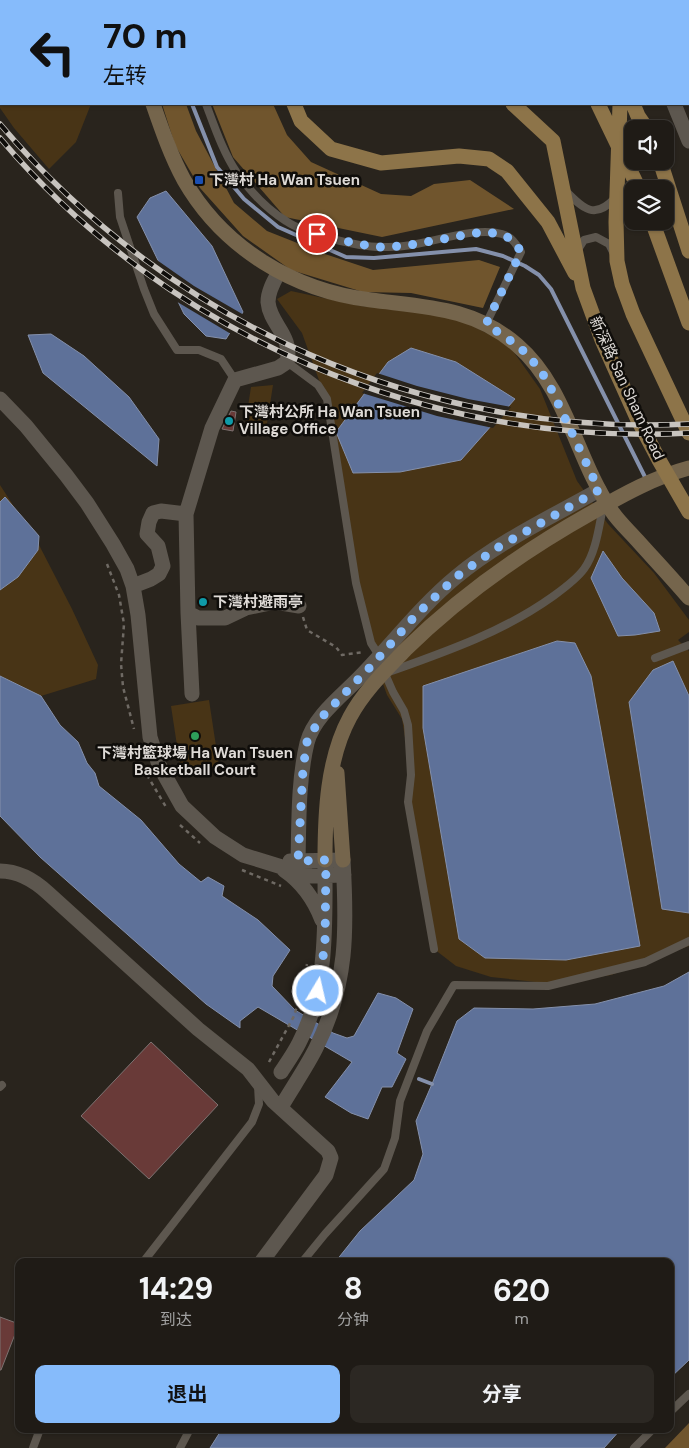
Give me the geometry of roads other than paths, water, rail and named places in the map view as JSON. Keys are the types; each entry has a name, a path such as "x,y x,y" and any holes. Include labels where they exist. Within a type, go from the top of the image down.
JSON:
{"main road":[{"name":"新深路 San Sham Road","path":"294,105 301,121 330,149 381,163 459,156 489,159 507,171 548,222 583,288 602,340 637,418 689,512"},
{"name":"新深路 San Sham Road","path":"514,105 553,142 583,288"},
{"path":"598,105 636,180"},
{"path":"620,105 617,261 622,284 633,314 689,433"},
{"path":"633,105 641,120"},
{"path":"643,105 646,120"},
{"path":"663,170 689,250"},
{"path":"655,230 689,323"}],"street":[{"path":"154,105 178,168 201,205 224,232 264,264 308,286 333,294 453,311 486,324 517,345 529,356 547,380 612,512 689,598"},
{"path":"674,105 689,141"},
{"path":"192,694 186,514 212,428 235,380 278,368 287,362 289,347 268,302 270,291 279,272"},
{"path":"0,399 45,448 87,503 117,551 133,586 138,615 150,737 159,765 182,806 215,837 243,855 311,876 326,868"},
{"path":"281,1072 300,1042 318,991 324,955 325,825 329,784 340,738 349,717 374,682 423,633 475,589 521,556 634,488 689,468"},
{"path":"298,861 302,783 307,742 319,720 379,664 415,616 456,577 497,548 602,495"},
{"path":"133,586 159,574 163,566 158,546 147,534 149,522 153,514 168,511 186,514"},
{"path":"188,613 198,618 225,618 246,608 275,602 299,606"},
{"path":"281,1107 316,1049 335,997 343,964 346,928 344,867 336,757"},
{"path":"268,862 298,861 326,868 344,867"},
{"path":"268,862 286,871 311,897 315,902 325,931"},
{"path":"0,871 10,871 28,878 41,887 198,1030 248,1069 273,1101 328,1151 331,1158 326,1175 264,1258"}],"lane":[{"path":"206,105 225,154 238,175 254,194 286,222 317,234 379,247 404,246 482,232 502,234 514,241 521,252 486,324"},
{"path":"563,187 579,205 593,211 607,208 617,197"},
{"path":"118,193 120,217 154,314 177,350 199,350 221,359 235,380"},
{"path":"576,253 584,240 596,237 609,244 617,261"},
{"path":"287,362 318,385 327,399 356,582 371,643 392,692 404,712 408,726 411,775 408,802 434,950"},
{"path":"379,664 472,642 533,610 566,587 585,569 598,534 602,495"},
{"path":"655,658 689,644"},
{"path":"306,1258 325,1234 384,1169 395,1138 400,1101 428,1031 454,985 548,986 645,962 689,941"},
{"path":"146,1258 252,1122 259,1104 259,1095 254,1077 248,1069"},
{"path":"674,1408 689,1394"},
{"path":"33,1448 39,1433"},
{"path":"180,1448 188,1433"},
{"path":"634,1448 649,1433"}],"water":[{"path":"166,191 212,246 243,312 226,339 206,336 184,314 137,217 150,198"},
{"path":"51,334 84,356 129,397 159,439 157,466 43,373 28,335"},
{"path":"411,348 456,362 515,399 461,460 400,472 353,473 336,432 388,362"},
{"path":"5,497 39,536 38,550 18,577 0,590 0,502"},
{"path":"603,551 622,578 654,613 660,631 618,636 591,578"},
{"path":"557,641 575,643 591,676 640,946 566,960 485,958 459,939 423,728 423,686"},
{"path":"673,661 689,696 689,913 662,909 629,702 653,670"},
{"path":"0,676 41,696 60,725 78,742 87,763 95,773 99,786 141,820 179,864 201,882 208,877 224,886 222,896 258,920 290,950 273,976 272,986 295,1010 333,1033 347,1038 354,1036 378,993 396,998 413,1009 397,1053 406,1059 392,1087 382,1087 368,1119 351,1113 325,1097 352,1062 258,1007 240,1021 240,1028 206,1004 40,857 0,816"},
{"path":"689,972 689,1360 674,1374 674,1258 338,1258 360,1231 414,1180 423,1154 416,1121 457,1021 474,1008 533,1009 595,1004 664,986"},
{"path":"219,1433 617,1433 604,1448 210,1448"}],"waterway":[{"path":"192,105 217,167 244,199 278,227 346,257 374,258 476,249 503,256 539,275 551,289 646,479"},
{"path":"419,1079 432,1084"}],"railway":[{"path":"0,124 68,195 143,258 224,311 310,355 400,388 494,411 591,423 689,424"},
{"path":"0,138 67,208 142,270 224,322 310,365 401,398 496,421 592,433 689,433"}],"place":[{"name":"下灣村 Ha Wan Tsuen","path":"199,180"},
{"name":"下灣村公所 Ha Wan Tsuen Village Office","path":"229,421"},
{"name":"下灣村避雨亭","path":"203,602"},
{"name":"下灣村籃球場 Ha Wan Tsuen Basketball Court","path":"195,736"}]}
